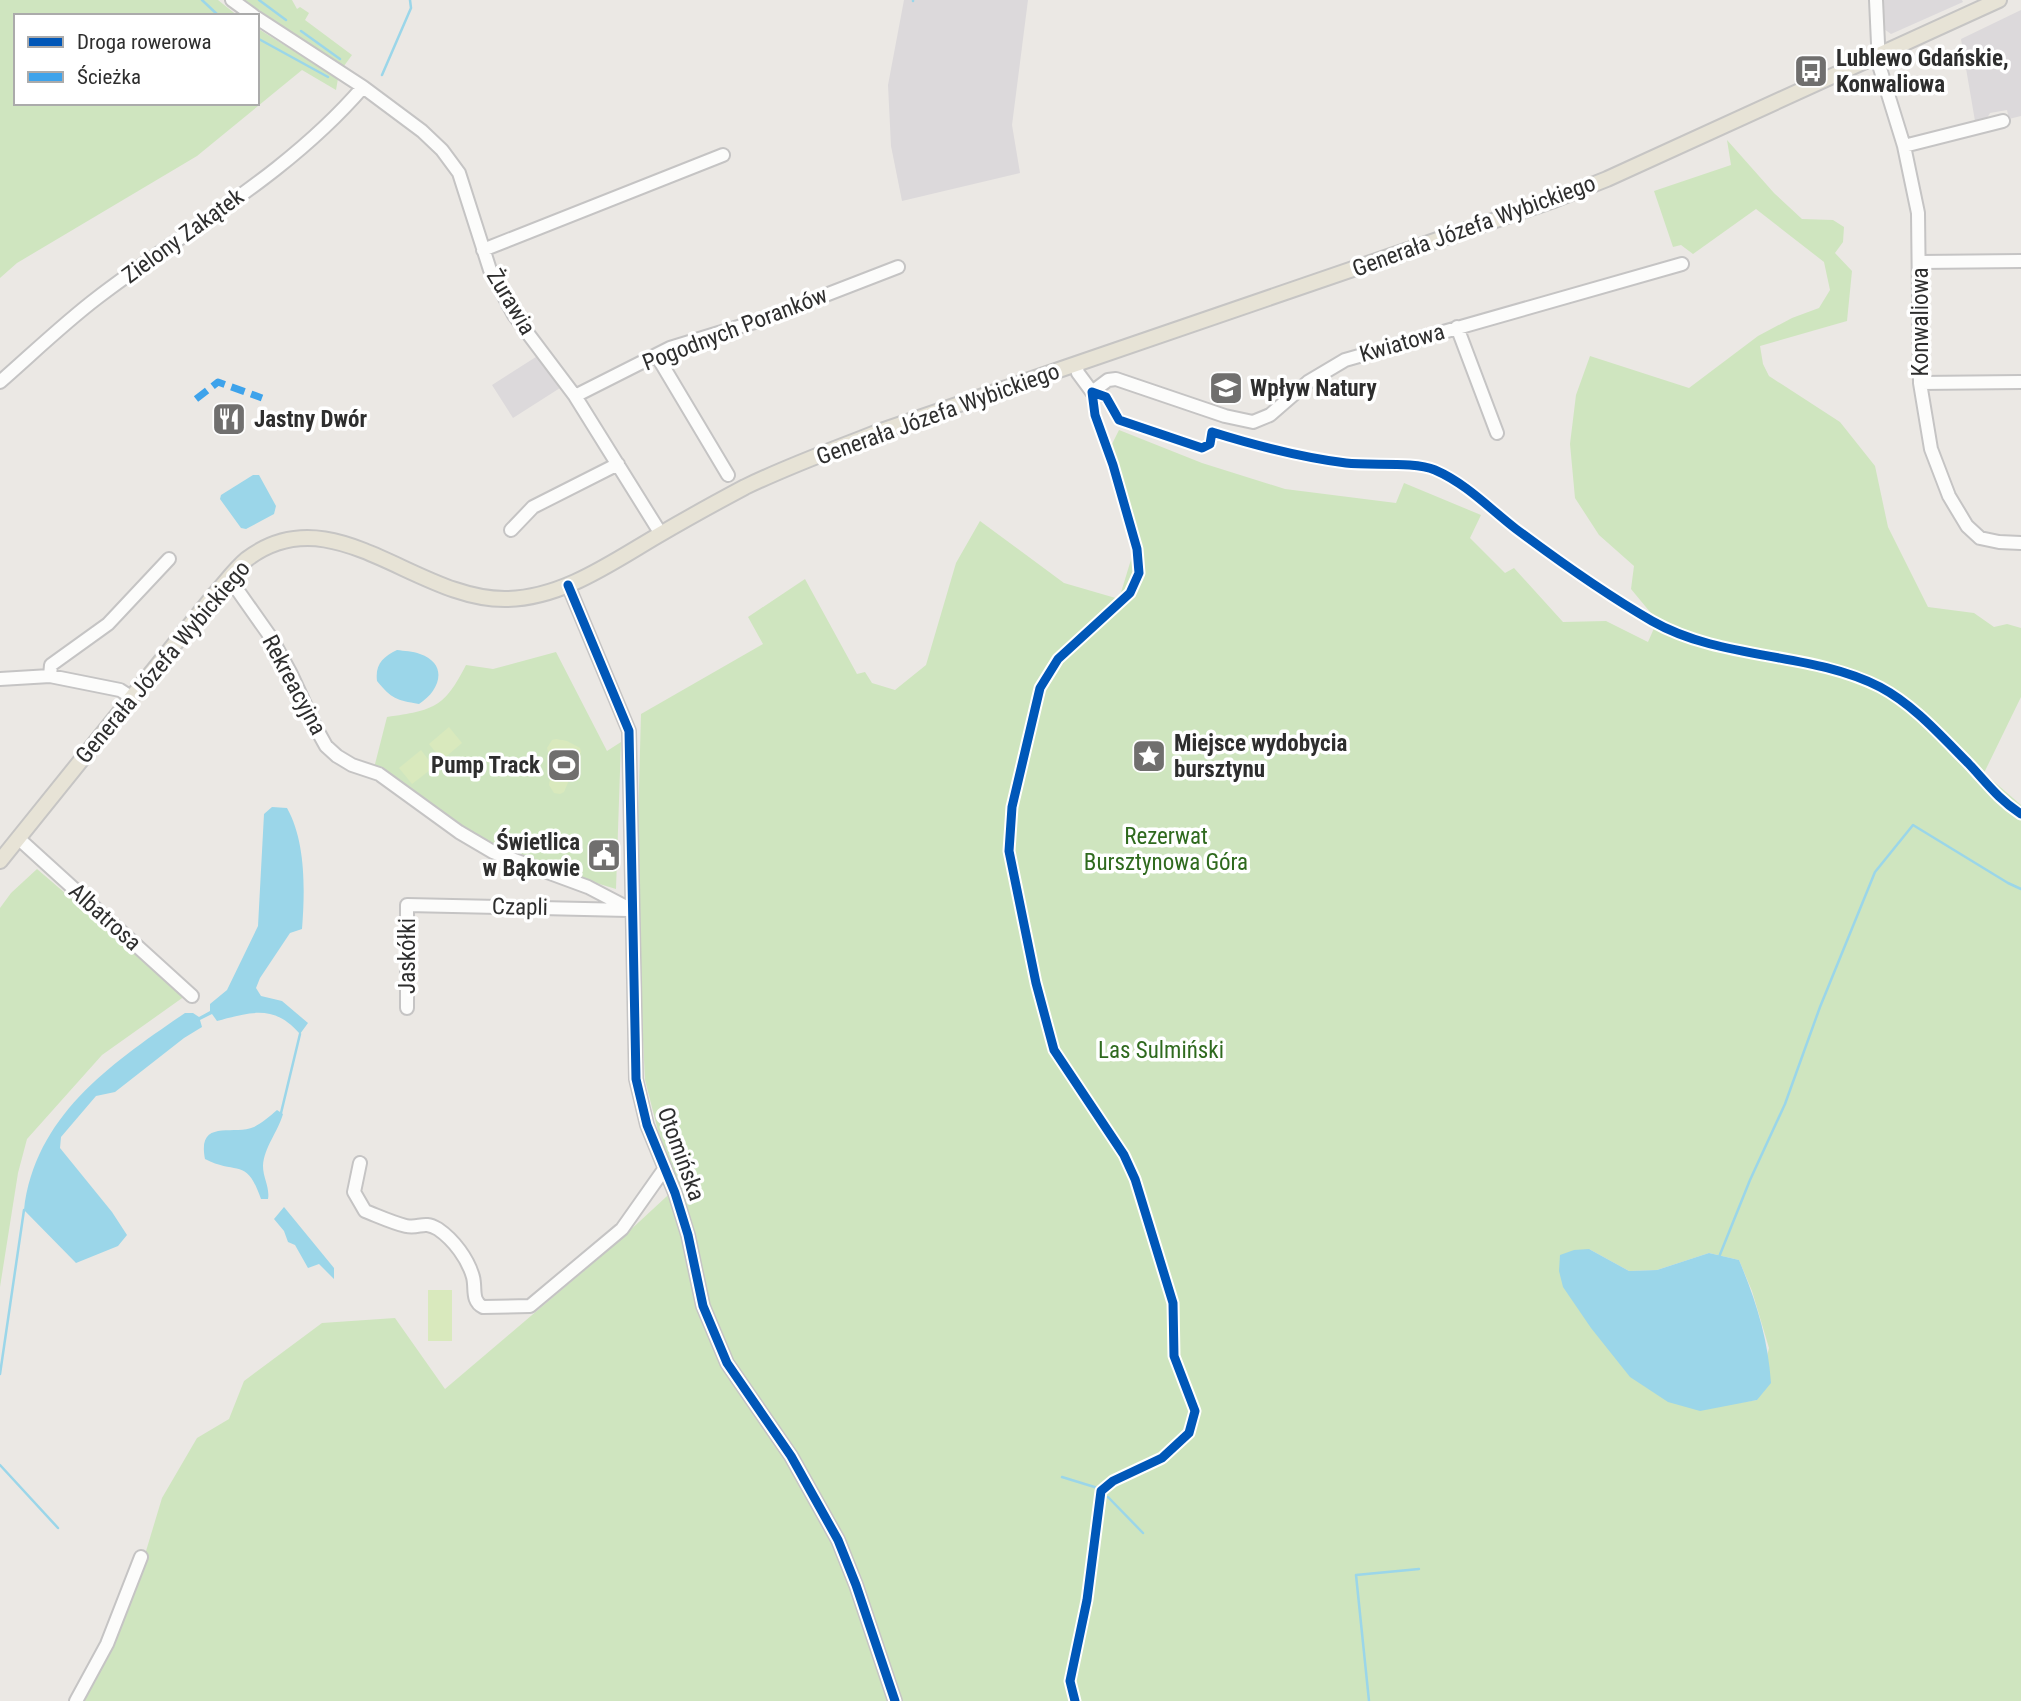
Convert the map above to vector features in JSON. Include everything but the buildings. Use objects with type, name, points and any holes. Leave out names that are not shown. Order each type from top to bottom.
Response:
[{"type":"main road","name":"Generała Józefa Wybickiego","points":[[0,861],[229,578],[249,558],[270,545],[293,537],[315,537],[353,547],[439,585],[481,598],[527,597],[568,585],[602,569],[743,488],[783,470],[878,432],[1554,200],[1999,0]]},
{"type":"street","points":[[232,0],[252,14]]},
{"type":"street","name":"Konwaliowa","points":[[1876,0],[1877,55],[1904,146],[1918,213],[1920,383],[1931,449],[1949,496],[1967,526],[1980,538],[2021,543]]},
{"type":"street","points":[[259,19],[363,87],[422,131],[442,150],[459,173],[483,250]]},
{"type":"street","name":"Zielony Zakątek","points":[[0,382],[96,299],[295,155],[340,114],[363,87]]},
{"type":"street","points":[[1904,146],[2003,121]]},
{"type":"street","name":"Żurawia","points":[[661,534],[575,396],[514,315],[490,270],[483,250],[723,155]]},
{"type":"street","points":[[1920,262],[2021,261]]},
{"type":"street","name":"Kwiatowa","points":[[1076,365],[1092,392],[1108,380],[1116,379],[1225,416],[1253,422],[1270,415],[1308,382],[1345,360],[1682,264]]},
{"type":"street","name":"Pogodnych Poranków","points":[[575,396],[670,348],[761,320],[898,267]]},
{"type":"street","points":[[1457,327],[1497,433]]},
{"type":"street","points":[[657,356],[728,475]]},
{"type":"street","points":[[1920,383],[2021,382]]},
{"type":"street","points":[[511,530],[533,507],[618,464]]},
{"type":"street","points":[[50,676],[51,665],[108,624],[169,559]]},
{"type":"street","name":"Rekreacyjna","points":[[229,578],[272,639],[326,747],[352,765],[379,774],[459,832],[493,852],[588,887],[632,910]]},
{"type":"street","name":"Otomińska","points":[[568,585],[629,731],[636,1079],[647,1125],[688,1235],[703,1307],[727,1363],[791,1456],[838,1540],[895,1701]]},
{"type":"street","points":[[0,679],[50,676],[120,690],[131,696]]},
{"type":"street","name":"Albatrosa","points":[[18,838],[192,996]]},
{"type":"street","name":"Czapli","points":[[407,905],[632,910]]},
{"type":"street","name":"Jaskółki","points":[[407,905],[407,1008]]},
{"type":"street","points":[[359,1163],[354,1192],[365,1211],[407,1226],[424,1223],[437,1228],[454,1243],[466,1262],[473,1277],[478,1305],[510,1308],[530,1306],[622,1229],[665,1168]]},
{"type":"street","points":[[76,1701],[107,1644],[141,1557]]},
{"type":"shaded area","points":[[904,0],[1028,0],[1012,125],[1020,173],[902,201],[891,146],[888,85]]},
{"type":"shaded area","points":[[1884,0],[1963,2],[1891,34],[1884,29]]},
{"type":"shaded area","points":[[2021,10],[2021,116],[2009,119],[2007,110],[1990,113],[1987,118],[1975,121],[1961,39]]},
{"type":"shaded area","points":[[539,355],[560,388],[513,418],[492,385]]},
{"type":"green space","points":[[0,0],[218,0],[236,14],[14,14],[14,105],[259,105],[259,29],[329,73],[339,73],[336,90],[302,70],[197,156],[17,263],[0,278]]},
{"type":"green space","points":[[241,0],[292,0],[297,9],[300,7],[309,13],[305,20],[352,55],[344,66]]},
{"type":"green space","name":"Las Sulmiński","points":[[1727,140],[1774,193],[1802,219],[1833,220],[1844,227],[1843,242],[1835,253],[1852,271],[1847,321],[1760,346],[1763,364],[1769,376],[1840,422],[1875,466],[1888,527],[1928,607],[1974,613],[1994,627],[2007,624],[2021,628],[2021,697],[1984,773],[2021,805],[2021,1701],[79,1701],[143,1561],[162,1498],[197,1438],[229,1419],[244,1381],[322,1323],[395,1318],[445,1389],[613,1246],[679,1185],[658,1131],[645,1080],[636,897],[641,714],[763,644],[748,617],[805,579],[857,674],[865,672],[872,683],[895,690],[926,665],[956,563],[980,521],[1064,583],[1119,599],[1133,553],[1139,547],[1112,454],[1111,446],[1119,430],[1202,463],[1285,489],[1396,503],[1404,483],[1481,515],[1470,538],[1505,573],[1514,568],[1563,622],[1606,621],[1648,642],[1655,626],[1655,618],[1631,589],[1634,566],[1599,535],[1575,498],[1570,444],[1576,395],[1590,356],[1689,388],[1758,336],[1792,318],[1819,308],[1830,290],[1824,262],[1756,209],[1693,254],[1681,245],[1673,247],[1654,191],[1731,165]],"holes":[[[1589,1249],[1629,1271],[1657,1270],[1709,1253],[1739,1260],[1752,1291],[1769,1348],[1757,1400],[1731,1404]]]},
{"type":"green space","points":[[556,652],[607,751],[621,742],[616,889],[526,862],[463,830],[374,768],[387,717],[427,709],[444,699],[466,665],[493,669]]},
{"type":"green space","points":[[449,727],[462,743],[442,760],[429,744]]},
{"type":"green space","name":"Pump Track","points":[[552,740],[567,741],[580,748],[581,752],[564,792],[560,794],[554,793],[549,785],[552,768],[547,748]]},
{"type":"green space","points":[[421,750],[434,767],[412,784],[399,768]]},
{"type":"green space","points":[[37,869],[185,996],[102,1055],[27,1139],[18,1173],[0,1287],[0,908],[11,893]]},
{"type":"green space","points":[[428,1290],[452,1290],[452,1341],[428,1341]]},
{"type":"water","points":[[253,475],[259,475],[276,506],[274,514],[246,529],[241,528],[220,499],[221,495]]},
{"type":"water","points":[[397,650],[414,652],[429,658],[438,671],[432,692],[419,704],[395,698],[377,681],[377,670],[381,662]]},
{"type":"water","points":[[272,807],[287,808],[298,836],[304,883],[302,929],[290,933],[256,988],[261,996],[282,1001],[308,1023],[300,1034],[290,1024],[271,1014],[251,1013],[217,1021],[212,1014],[200,1020],[202,1027],[115,1092],[96,1096],[61,1137],[60,1148],[112,1212],[127,1235],[118,1246],[76,1263],[24,1210],[31,1176],[44,1146],[61,1119],[105,1072],[185,1013],[193,1013],[199,1017],[210,1011],[210,1004],[227,990],[258,926],[264,814]]},
{"type":"water","points":[[277,1110],[283,1114],[266,1152],[263,1166],[268,1199],[261,1199],[251,1177],[240,1169],[205,1159],[204,1146],[211,1133],[254,1127]]},
{"type":"water","points":[[284,1207],[334,1268],[334,1279],[319,1264],[308,1268],[295,1245],[288,1242],[284,1231],[274,1219]]},
{"type":"water","points":[[1589,1249],[1629,1271],[1657,1270],[1709,1253],[1739,1260],[1760,1320],[1771,1383],[1757,1400],[1700,1411],[1668,1402],[1630,1377],[1563,1287],[1559,1271],[1560,1255]]},
{"type":"waterway","points":[[202,0],[217,14]]},
{"type":"waterway","points":[[259,0],[286,20]]},
{"type":"waterway","points":[[382,75],[411,8],[410,0]]},
{"type":"waterway","points":[[301,31],[340,59]]},
{"type":"waterway","points":[[259,39],[328,77]]},
{"type":"waterway","points":[[1719,1257],[1785,1104],[1820,1007],[1875,872],[1913,825],[2021,889]]},
{"type":"waterway","points":[[281,1113],[300,1034]]},
{"type":"waterway","points":[[0,1374],[24,1210]]},
{"type":"waterway","points":[[0,1465],[58,1528]]},
{"type":"waterway","points":[[1062,1477],[1101,1489]]},
{"type":"waterway","points":[[1108,1497],[1143,1533]]},
{"type":"waterway","points":[[1369,1701],[1356,1575],[1419,1569]]},
{"type":"marked path","points":[[196,399],[218,382],[262,398]]},
{"type":"cycle path","points":[[1075,1701],[1070,1681],[1087,1600],[1101,1491],[1113,1481],[1162,1458],[1189,1433],[1195,1411],[1174,1356],[1173,1303],[1135,1179],[1124,1155],[1054,1050],[1036,983],[1009,851],[1012,807],[1040,688],[1058,659],[1130,593],[1139,573],[1137,549],[1113,465],[1095,415],[1092,392],[1106,397],[1119,420],[1202,448],[1210,444],[1212,432],[1329,461],[1416,466],[1435,470],[1468,490],[1566,565],[1652,621],[1707,643],[1853,675],[1892,694],[1927,722],[1999,796],[2021,814]]},
{"type":"cycle path","points":[[568,585],[629,731],[636,1079],[647,1125],[675,1193],[688,1235],[703,1306],[727,1363],[791,1456],[838,1540],[895,1701]]},
{"type":"place","name":"Lublewo Gdańskie, Konwaliowa","points":[[1811,71]]},
{"type":"place","name":"Wpływ Natury","points":[[1226,388]]},
{"type":"place","name":"Jastny Dwór","points":[[229,419]]},
{"type":"place","name":"Miejsce wydobycia bursztynu","points":[[1149,756]]},
{"type":"place","name":"Pump Track","points":[[564,765]]},
{"type":"place","name":"Świetlica w Bąkowie","points":[[604,855]]},
{"type":"park label","name":"Rezerwat Bursztynowa Góra","points":[[1166,849]]}]
